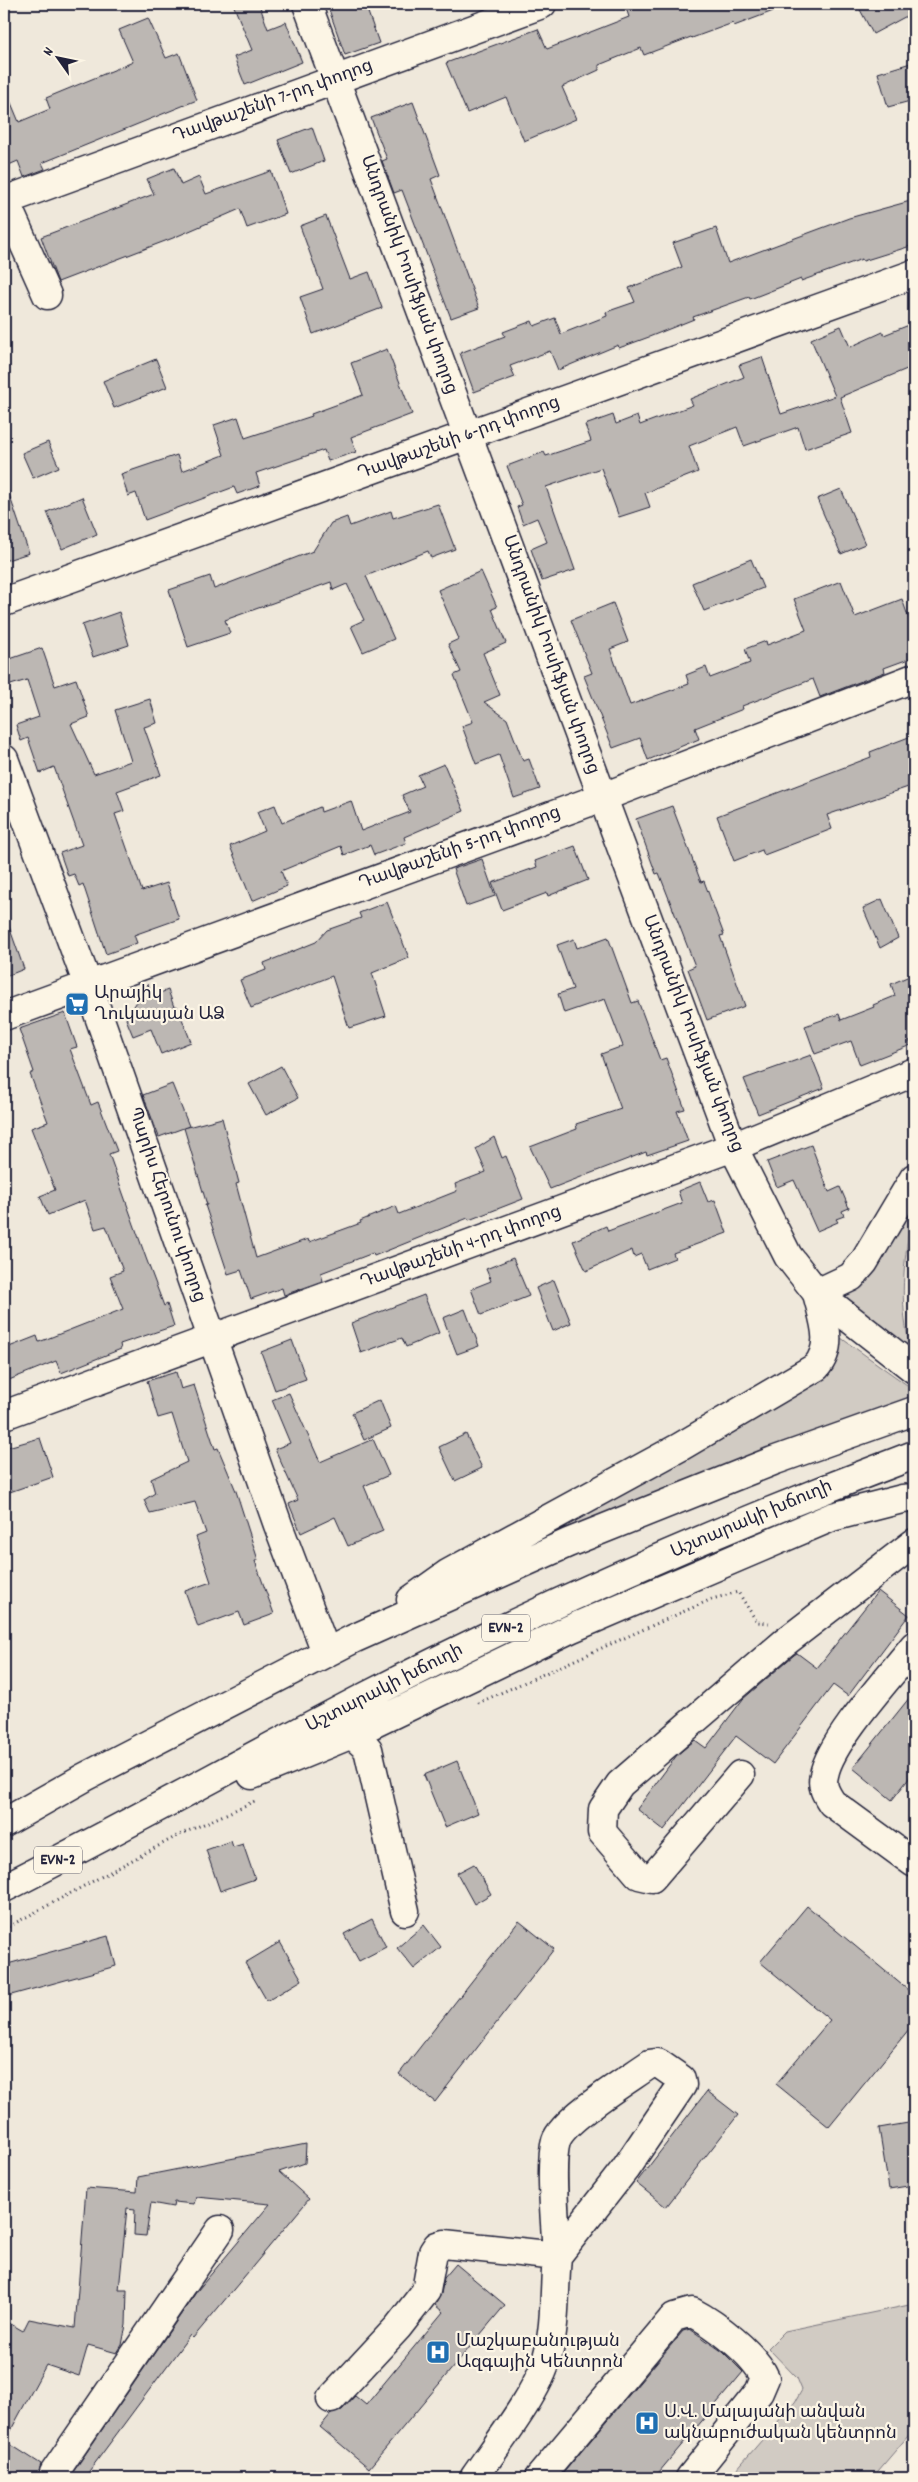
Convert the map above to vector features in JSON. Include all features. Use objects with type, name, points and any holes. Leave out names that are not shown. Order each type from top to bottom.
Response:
[{"type":"street","name":"Անդրանիկ Իոսիֆյան փողոց","points":[[307,4],[733,1147],[788,1256],[817,1293]]},
{"type":"street","name":"Դավթաշենի 7-րդ փողոց","points":[[4,201],[542,4]]},
{"type":"street","points":[[4,201],[47,296]]},
{"type":"street","name":"Դավթաշենի 6-րդ փողոց","points":[[4,602],[914,274]]},
{"type":"street","name":"Դավթաշենի 5-րդ փողոց","points":[[4,1016],[603,797],[914,678]]},
{"type":"street","name":"Պարիս Հերունու փողոց","points":[[4,760],[88,984],[278,1525],[326,1652]]},
{"type":"street","name":"Դավթաշենի 4-րդ փողոց","points":[[4,1415],[733,1147],[914,1072]]},
{"type":"street","points":[[817,1293],[851,1277],[864,1262],[914,1178]]},
{"type":"street","points":[[817,1293],[914,1369]]},
{"type":"street","points":[[353,1639],[449,1574],[680,1447],[816,1367],[825,1357],[828,1344],[817,1293]]},
{"type":"street","points":[[4,1823],[85,1776],[353,1639],[568,1543],[773,1461],[914,1411]]},
{"type":"street","name":"Աշտարակի խճուղի","points":[[4,1888],[112,1833],[368,1696],[538,1613],[783,1504],[914,1455]]},
{"type":"street","points":[[112,1833],[352,1734],[570,1629],[832,1517],[902,1499],[914,1498]]},
{"type":"street","points":[[740,1775],[652,1878],[639,1875],[602,1832],[603,1810],[620,1784],[784,1643],[914,1543]]},
{"type":"street","points":[[914,1646],[836,1745],[824,1775],[824,1790],[832,1803],[914,1863]]},
{"type":"street","points":[[352,1734],[368,1749],[405,1911]]},
{"type":"street","points":[[474,2478],[536,2384],[547,2361],[551,2344],[557,2256],[554,2158],[557,2140],[567,2124],[650,2064],[658,2063],[662,2065],[681,2079],[682,2085],[625,2169],[557,2256]]},
{"type":"street","points":[[54,2473],[220,2230]]},
{"type":"street","points":[[331,2399],[398,2327],[426,2291],[433,2252],[437,2246],[444,2244],[557,2256]]},
{"type":"street","points":[[539,2478],[674,2317],[692,2312],[708,2321],[760,2366],[765,2378],[759,2392],[690,2478]]},
{"type":"shaded area","points":[[914,1208],[906,1253],[903,1297],[906,1326],[913,1356],[832,1297],[872,1272]]},
{"type":"shaded area","points":[[834,1333],[914,1390],[908,1400],[496,1559],[795,1392]]},
{"type":"shaded area","points":[[914,2304],[914,2429],[872,2478],[729,2478],[795,2402],[802,2390],[797,2378],[768,2348],[785,2331]]},
{"type":"building","points":[[233,4],[259,4],[268,29],[286,22],[302,62],[245,85],[234,57],[252,50]]},
{"type":"building","points":[[327,4],[365,4],[379,43],[345,55]]},
{"type":"building","points":[[637,4],[789,5],[734,26],[733,23],[644,55],[641,48],[599,65],[599,70],[562,87],[576,119],[524,141],[506,97],[467,113],[446,63],[538,29],[547,49],[629,17],[626,8]]},
{"type":"building","points":[[857,4],[914,4],[914,12],[873,34]]},
{"type":"building","points":[[148,18],[166,58],[179,53],[197,100],[42,163],[45,169],[24,177],[18,161],[4,167],[4,86],[19,122],[50,109],[46,98],[133,62],[119,30]]},
{"type":"building","points":[[914,62],[914,100],[888,107],[878,73]]},
{"type":"building","points":[[413,102],[440,175],[431,179],[479,308],[451,318],[402,190],[394,193],[382,161],[387,159],[371,118]]},
{"type":"building","points":[[312,127],[324,161],[291,174],[278,140]]},
{"type":"building","points":[[174,168],[181,185],[199,177],[206,194],[271,171],[286,214],[247,228],[240,209],[173,238],[58,282],[41,237],[154,194],[147,179]]},
{"type":"building","points":[[914,200],[914,245],[863,261],[862,259],[801,281],[801,279],[750,299],[749,297],[693,317],[694,319],[619,348],[618,345],[558,370],[550,351],[510,366],[515,377],[474,392],[460,353],[505,336],[503,332],[532,321],[534,326],[555,318],[561,334],[607,316],[606,312],[635,302],[629,288],[682,267],[673,243],[716,228],[728,263],[849,218]]},
{"type":"building","points":[[326,216],[350,279],[369,272],[382,308],[313,334],[300,297],[323,289],[300,226]]},
{"type":"building","points":[[914,323],[914,366],[840,397],[852,433],[805,449],[798,427],[744,446],[737,427],[689,446],[698,472],[645,493],[650,507],[619,517],[601,468],[546,487],[575,570],[542,581],[531,549],[547,542],[537,518],[523,524],[517,507],[522,505],[507,466],[544,452],[546,456],[591,441],[585,425],[613,415],[616,424],[637,416],[640,425],[693,405],[690,399],[744,377],[739,365],[762,357],[781,414],[835,396],[811,339],[841,326],[850,347],[883,332],[884,335]]},
{"type":"building","points":[[387,349],[412,414],[351,437],[356,452],[328,461],[324,450],[256,473],[260,486],[237,494],[234,487],[145,520],[136,493],[128,496],[121,474],[177,455],[182,471],[224,455],[214,425],[238,417],[245,438],[312,416],[311,414],[363,395],[351,363]]},
{"type":"building","points":[[156,359],[167,387],[114,408],[103,381]]},
{"type":"building","points":[[48,442],[59,467],[33,478],[22,453]]},
{"type":"building","points":[[4,488],[7,488],[29,553],[4,561]]},
{"type":"building","points":[[841,489],[865,544],[841,554],[817,499]]},
{"type":"building","points":[[82,497],[97,534],[62,549],[47,512]]},
{"type":"building","points":[[438,504],[455,549],[431,558],[428,551],[366,576],[394,639],[363,652],[351,626],[364,620],[347,584],[333,590],[331,582],[225,620],[230,633],[188,647],[169,590],[210,576],[214,589],[313,551],[331,523],[347,517],[350,526],[391,511],[393,518]]},
{"type":"building","points":[[751,559],[763,588],[704,611],[692,583]]},
{"type":"building","points":[[481,571],[497,607],[492,609],[506,643],[483,653],[500,695],[484,702],[507,719],[523,761],[529,759],[540,789],[514,798],[499,755],[476,764],[462,726],[473,722],[454,675],[461,672],[448,644],[459,639],[438,590]]},
{"type":"building","points":[[841,581],[855,617],[902,599],[914,633],[914,657],[884,668],[885,672],[820,697],[813,679],[742,706],[743,709],[695,728],[699,739],[648,760],[640,738],[613,748],[584,676],[592,673],[571,620],[613,603],[628,642],[610,649],[630,705],[689,684],[686,675],[706,667],[710,678],[750,663],[745,649],[766,641],[767,645],[806,630],[794,599]]},
{"type":"building","points":[[119,612],[129,645],[93,657],[82,625]]},
{"type":"building","points":[[42,648],[55,686],[76,679],[89,717],[71,724],[94,774],[131,761],[115,710],[150,699],[157,723],[144,727],[161,775],[117,791],[124,811],[115,814],[142,891],[167,883],[179,919],[134,935],[137,943],[106,954],[83,884],[79,886],[74,874],[68,876],[60,853],[82,845],[54,767],[40,773],[28,738],[21,741],[16,725],[39,717],[27,680],[4,687],[4,661]]},
{"type":"building","points":[[914,735],[914,785],[827,815],[832,829],[764,855],[762,850],[734,861],[717,816],[871,757],[870,752]]},
{"type":"building","points":[[444,764],[464,811],[404,837],[406,843],[374,855],[370,845],[344,855],[341,846],[281,871],[287,886],[252,901],[230,846],[265,831],[257,812],[275,805],[282,823],[320,807],[321,812],[351,801],[361,831],[410,812],[402,795],[423,786],[418,775]]},
{"type":"building","points":[[672,806],[701,882],[704,881],[724,935],[720,936],[745,1006],[707,1020],[688,969],[695,966],[659,873],[656,874],[636,819]]},
{"type":"building","points":[[575,846],[588,880],[548,896],[547,893],[502,910],[492,883],[537,867],[535,861]]},
{"type":"building","points":[[482,859],[495,896],[466,906],[453,869]]},
{"type":"building","points":[[882,899],[898,938],[880,948],[863,908]]},
{"type":"building","points":[[387,902],[409,958],[372,973],[386,1016],[349,1028],[332,976],[251,1008],[240,980],[266,970],[264,963],[316,942],[327,930],[361,918],[359,913]]},
{"type":"building","points":[[6,918],[24,969],[4,977],[4,919]]},
{"type":"building","points":[[608,937],[632,1003],[638,1001],[660,1060],[666,1058],[685,1109],[677,1111],[688,1141],[647,1155],[646,1152],[550,1189],[530,1147],[577,1129],[576,1124],[621,1109],[601,1054],[623,1046],[605,999],[564,1013],[558,994],[573,989],[557,945],[574,939],[577,948]]},
{"type":"building","points":[[914,974],[914,1039],[909,1041],[911,1045],[860,1065],[851,1041],[815,1054],[805,1026],[839,1014],[841,1020],[874,1007],[873,1005],[895,996],[891,984]]},
{"type":"building","points":[[148,984],[152,996],[168,990],[174,1007],[177,1006],[191,1042],[161,1054],[151,1029],[133,1036],[126,1019]]},
{"type":"building","points":[[65,1013],[77,1047],[70,1049],[91,1105],[98,1102],[117,1151],[109,1154],[164,1306],[167,1304],[174,1326],[120,1344],[121,1349],[61,1373],[56,1361],[4,1382],[4,1349],[37,1336],[39,1342],[123,1309],[110,1276],[123,1271],[106,1226],[95,1229],[85,1200],[48,1215],[40,1196],[55,1190],[31,1128],[48,1122],[30,1074],[34,1072],[19,1029]]},
{"type":"building","points":[[811,1055],[824,1088],[758,1114],[744,1079]]},
{"type":"building","points":[[281,1066],[298,1098],[266,1115],[249,1084]]},
{"type":"building","points":[[172,1084],[189,1126],[159,1137],[143,1095]]},
{"type":"building","points":[[222,1118],[239,1183],[236,1184],[256,1258],[308,1239],[309,1242],[361,1223],[360,1221],[396,1206],[399,1214],[457,1191],[455,1184],[486,1172],[476,1149],[494,1137],[502,1158],[506,1156],[523,1199],[469,1220],[468,1218],[374,1256],[373,1253],[321,1273],[323,1281],[284,1295],[282,1288],[251,1299],[241,1270],[228,1274],[205,1205],[207,1205],[184,1128]]},
{"type":"building","points":[[811,1145],[829,1192],[840,1187],[849,1208],[842,1211],[844,1216],[836,1219],[838,1222],[817,1231],[794,1180],[777,1187],[767,1162]]},
{"type":"building","points":[[700,1182],[708,1202],[715,1200],[727,1233],[673,1253],[675,1258],[647,1269],[641,1254],[634,1257],[632,1250],[586,1271],[573,1241],[606,1226],[608,1231],[682,1203],[678,1191]]},
{"type":"building","points":[[513,1258],[529,1296],[481,1315],[471,1289],[491,1281],[486,1269]]},
{"type":"building","points":[[554,1280],[571,1323],[553,1331],[536,1288]]},
{"type":"building","points":[[424,1295],[439,1333],[406,1347],[402,1338],[361,1353],[351,1323]]},
{"type":"building","points":[[465,1309],[479,1346],[457,1354],[443,1318]]},
{"type":"building","points":[[292,1340],[306,1379],[275,1390],[261,1352]]},
{"type":"building","points":[[176,1372],[181,1389],[194,1385],[215,1449],[218,1448],[236,1491],[258,1560],[255,1561],[274,1614],[244,1625],[239,1612],[198,1627],[185,1591],[211,1582],[196,1537],[206,1533],[195,1502],[150,1513],[144,1500],[155,1493],[151,1479],[187,1462],[172,1414],[158,1418],[147,1381]]},
{"type":"building","points":[[289,1393],[320,1462],[373,1439],[389,1475],[364,1486],[383,1531],[348,1546],[335,1517],[301,1533],[289,1504],[298,1500],[275,1449],[290,1443],[272,1400]]},
{"type":"building","points":[[380,1400],[391,1428],[364,1440],[352,1413]]},
{"type":"building","points":[[466,1434],[482,1468],[455,1481],[439,1447]]},
{"type":"building","points":[[40,1438],[53,1477],[4,1494],[4,1448]]},
{"type":"building","points":[[878,1591],[909,1615],[848,1696],[833,1685],[773,1764],[736,1736],[664,1830],[637,1809],[677,1755],[695,1740],[706,1748],[743,1699],[794,1655],[797,1653],[817,1668]]},
{"type":"building","points":[[914,1692],[914,1772],[892,1800],[853,1768]]},
{"type":"building","points":[[457,1761],[478,1813],[445,1827],[424,1775]]},
{"type":"building","points":[[231,1841],[233,1847],[243,1844],[255,1879],[220,1891],[206,1850]]},
{"type":"building","points":[[474,1864],[491,1894],[474,1904],[457,1873]]},
{"type":"building","points":[[807,1906],[914,1995],[914,2023],[829,2127],[776,2084],[830,2020],[760,1962]]},
{"type":"building","points":[[372,1919],[386,1947],[359,1961],[344,1934]]},
{"type":"building","points":[[519,1921],[554,1949],[435,2102],[399,2074]]},
{"type":"building","points":[[424,1925],[441,1947],[414,1969],[397,1948]]},
{"type":"building","points":[[108,1936],[116,1966],[4,1997],[4,1965]]},
{"type":"building","points":[[280,1942],[302,1980],[267,2001],[245,1963]]},
{"type":"building","points":[[707,2091],[738,2115],[666,2207],[636,2183]]},
{"type":"building","points":[[914,2122],[914,2185],[889,2189],[879,2128]]},
{"type":"building","points":[[306,2144],[305,2163],[279,2172],[309,2199],[193,2338],[190,2335],[84,2478],[69,2478],[197,2291],[270,2204],[196,2197],[194,2204],[174,2202],[173,2207],[151,2203],[146,2236],[134,2235],[135,2209],[127,2208],[119,2290],[127,2290],[126,2325],[122,2345],[117,2353],[88,2345],[79,2376],[46,2365],[5,2441],[41,2464],[40,2478],[4,2478],[4,2320],[23,2331],[29,2319],[75,2328],[86,2188],[137,2192],[138,2177]]},
{"type":"building","name":"Մաշկաբանության Ազգային Կենտրոն","points":[[456,2264],[505,2305],[369,2468],[320,2427],[331,2414],[342,2410],[355,2396],[366,2405],[443,2312],[435,2305],[441,2294],[444,2278]]},
{"type":"building","name":"Ս.Վ. Մալայանի անվան ակնաբուժական կենտրոն","points":[[690,2329],[723,2352],[743,2372],[654,2478],[559,2478],[683,2331]]},
{"type":"place","name":"Արայիկ Ղուկասյան ԱՁ","points":[[77,1004]]},
{"type":"place","name":"Մաշկաբանության Ազգային Կենտրոն","points":[[438,2352]]},
{"type":"place","name":"Ս.Վ. Մալայանի անվան ակնաբուժական կենտրոն","points":[[647,2423]]}]
